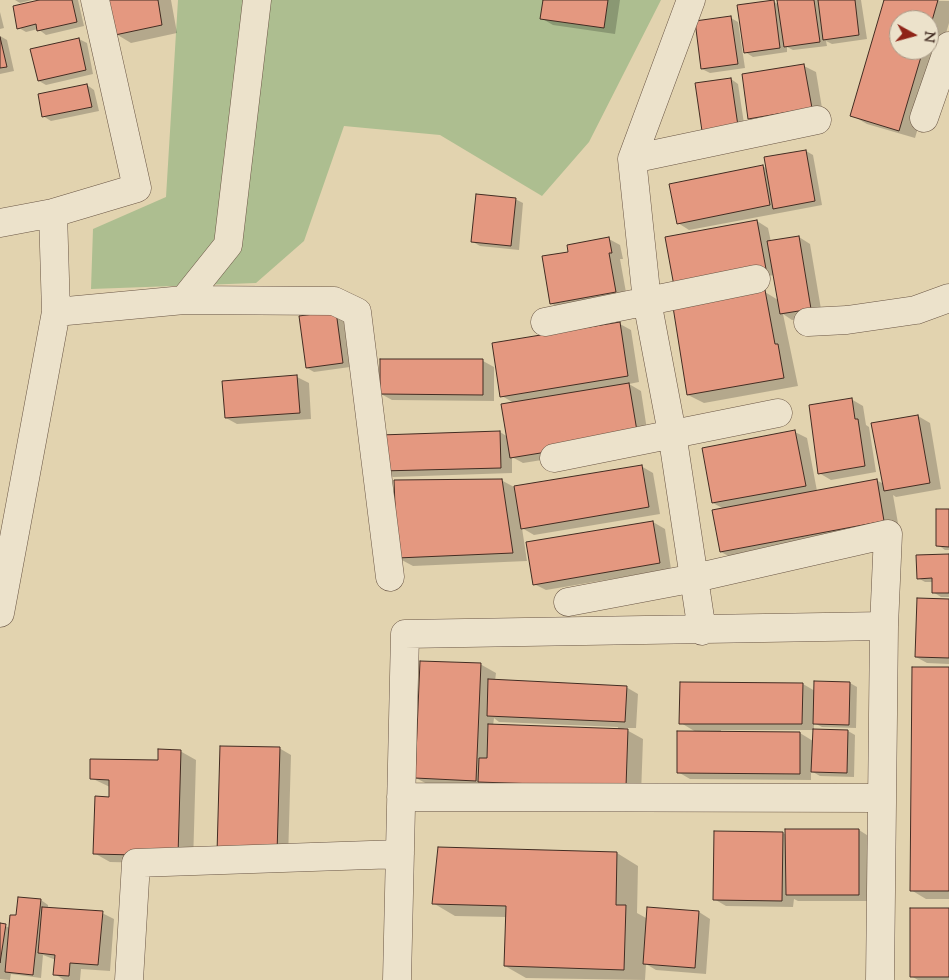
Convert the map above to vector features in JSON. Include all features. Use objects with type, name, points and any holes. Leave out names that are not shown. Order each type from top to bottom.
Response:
[{"type":"street","points":[[0,224],[53,213],[137,188],[95,0]]},
{"type":"street","points":[[184,300],[228,245],[257,0]]},
{"type":"street","points":[[690,0],[632,159],[647,301],[672,433],[702,630]]},
{"type":"street","points":[[924,118],[949,46]]},
{"type":"street","points":[[632,159],[817,120]]},
{"type":"street","points":[[0,613],[56,312],[53,213]]},
{"type":"street","points":[[545,322],[756,279]]},
{"type":"street","points":[[808,322],[847,320],[916,310],[949,298]]},
{"type":"street","points":[[56,312],[184,300],[334,301],[357,312],[390,577]]},
{"type":"street","points":[[554,458],[778,413]]},
{"type":"street","points":[[568,602],[695,578],[888,534],[884,626],[880,980]]},
{"type":"street","points":[[397,980],[405,634],[884,626]]},
{"type":"street","points":[[401,797],[882,798]]},
{"type":"street","points":[[129,980],[136,863],[400,854]]},
{"type":"green space","points":[[178,0],[661,0],[589,142],[542,196],[440,135],[344,126],[304,241],[256,283],[91,289],[93,229],[166,197]]},
{"type":"building","points":[[39,0],[72,0],[77,22],[37,31],[36,24],[17,29],[13,6]]},
{"type":"building","points":[[107,0],[158,0],[162,25],[115,35]]},
{"type":"building","points":[[543,0],[608,0],[604,28],[540,19]]},
{"type":"building","points":[[774,0],[780,48],[744,53],[737,5]]},
{"type":"building","points":[[777,0],[814,0],[820,42],[784,47]]},
{"type":"building","points":[[818,0],[855,0],[859,35],[823,40]]},
{"type":"building","points":[[884,0],[938,0],[935,10],[889,10],[889,60],[920,60],[899,131],[850,116]]},
{"type":"building","points":[[731,16],[738,64],[701,69],[695,21]]},
{"type":"building","points":[[0,37],[7,67],[0,68]]},
{"type":"building","points":[[79,38],[86,70],[38,81],[30,49]]},
{"type":"building","points":[[804,64],[812,108],[748,119],[742,74]]},
{"type":"building","points":[[731,78],[738,126],[702,131],[695,83]]},
{"type":"building","points":[[87,84],[92,107],[42,117],[38,94]]},
{"type":"building","points":[[806,150],[815,201],[773,209],[764,157]]},
{"type":"building","points":[[763,165],[770,205],[677,224],[669,184]]},
{"type":"building","points":[[476,194],[516,198],[511,246],[471,242]]},
{"type":"building","points":[[757,220],[766,269],[674,286],[665,237]]},
{"type":"building","points":[[799,236],[811,309],[780,314],[767,241]]},
{"type":"building","points":[[609,237],[612,253],[609,253],[616,292],[550,304],[542,256],[568,252],[567,245]]},
{"type":"building","points":[[765,290],[775,344],[778,344],[784,378],[687,395],[673,307]]},
{"type":"building","points":[[336,311],[343,363],[306,368],[299,316]]},
{"type":"building","points":[[620,322],[628,376],[500,397],[492,343]]},
{"type":"building","points":[[380,359],[483,359],[483,395],[380,394]]},
{"type":"building","points":[[297,375],[300,413],[225,418],[222,381]]},
{"type":"building","points":[[629,383],[638,437],[510,458],[501,404]]},
{"type":"building","points":[[852,398],[855,419],[858,419],[865,466],[818,474],[809,405]]},
{"type":"building","points":[[918,415],[930,483],[884,491],[871,423]]},
{"type":"building","points":[[795,430],[806,486],[712,503],[702,448]]},
{"type":"building","points":[[500,431],[501,468],[381,471],[380,435]]},
{"type":"building","points":[[642,465],[649,507],[521,529],[514,486]]},
{"type":"building","points":[[502,479],[513,553],[397,558],[394,480]]},
{"type":"building","points":[[877,479],[884,521],[720,552],[712,510]]},
{"type":"building","points":[[936,509],[949,509],[949,547],[936,546]]},
{"type":"building","points":[[653,521],[660,563],[533,585],[526,542]]},
{"type":"building","points":[[949,554],[949,593],[932,593],[932,578],[917,579],[916,555]]},
{"type":"building","points":[[917,598],[949,599],[949,658],[915,657]]},
{"type":"building","points":[[420,661],[481,663],[476,781],[415,778]]},
{"type":"building","points":[[912,667],[949,667],[949,891],[910,891]]},
{"type":"building","points":[[488,679],[627,686],[625,722],[487,716]]},
{"type":"building","points":[[814,681],[850,682],[849,725],[813,724]]},
{"type":"building","points":[[680,682],[803,683],[802,724],[679,724]]},
{"type":"building","points":[[488,724],[628,729],[626,787],[478,782],[479,758],[487,758]]},
{"type":"building","points":[[813,729],[848,730],[847,773],[811,772]]},
{"type":"building","points":[[677,731],[800,732],[800,774],[677,773]]},
{"type":"building","points":[[220,746],[280,747],[277,854],[217,853]]},
{"type":"building","points":[[158,749],[181,750],[178,856],[93,854],[95,796],[109,797],[109,780],[90,779],[90,759],[158,760]]},
{"type":"building","points":[[785,829],[859,829],[859,895],[786,895]]},
{"type":"building","points":[[714,831],[783,832],[782,901],[713,900]]},
{"type":"building","points":[[438,847],[617,852],[616,905],[626,905],[624,970],[504,966],[506,906],[432,904]]},
{"type":"building","points":[[18,897],[41,899],[33,975],[5,972],[10,915],[16,915]]},
{"type":"building","points":[[42,907],[103,911],[98,965],[70,963],[69,976],[53,975],[55,955],[38,953]]},
{"type":"building","points":[[647,907],[699,911],[695,968],[643,964]]},
{"type":"building","points":[[910,908],[949,908],[949,977],[910,977]]},
{"type":"building","points":[[0,923],[6,924],[0,963]]}]
